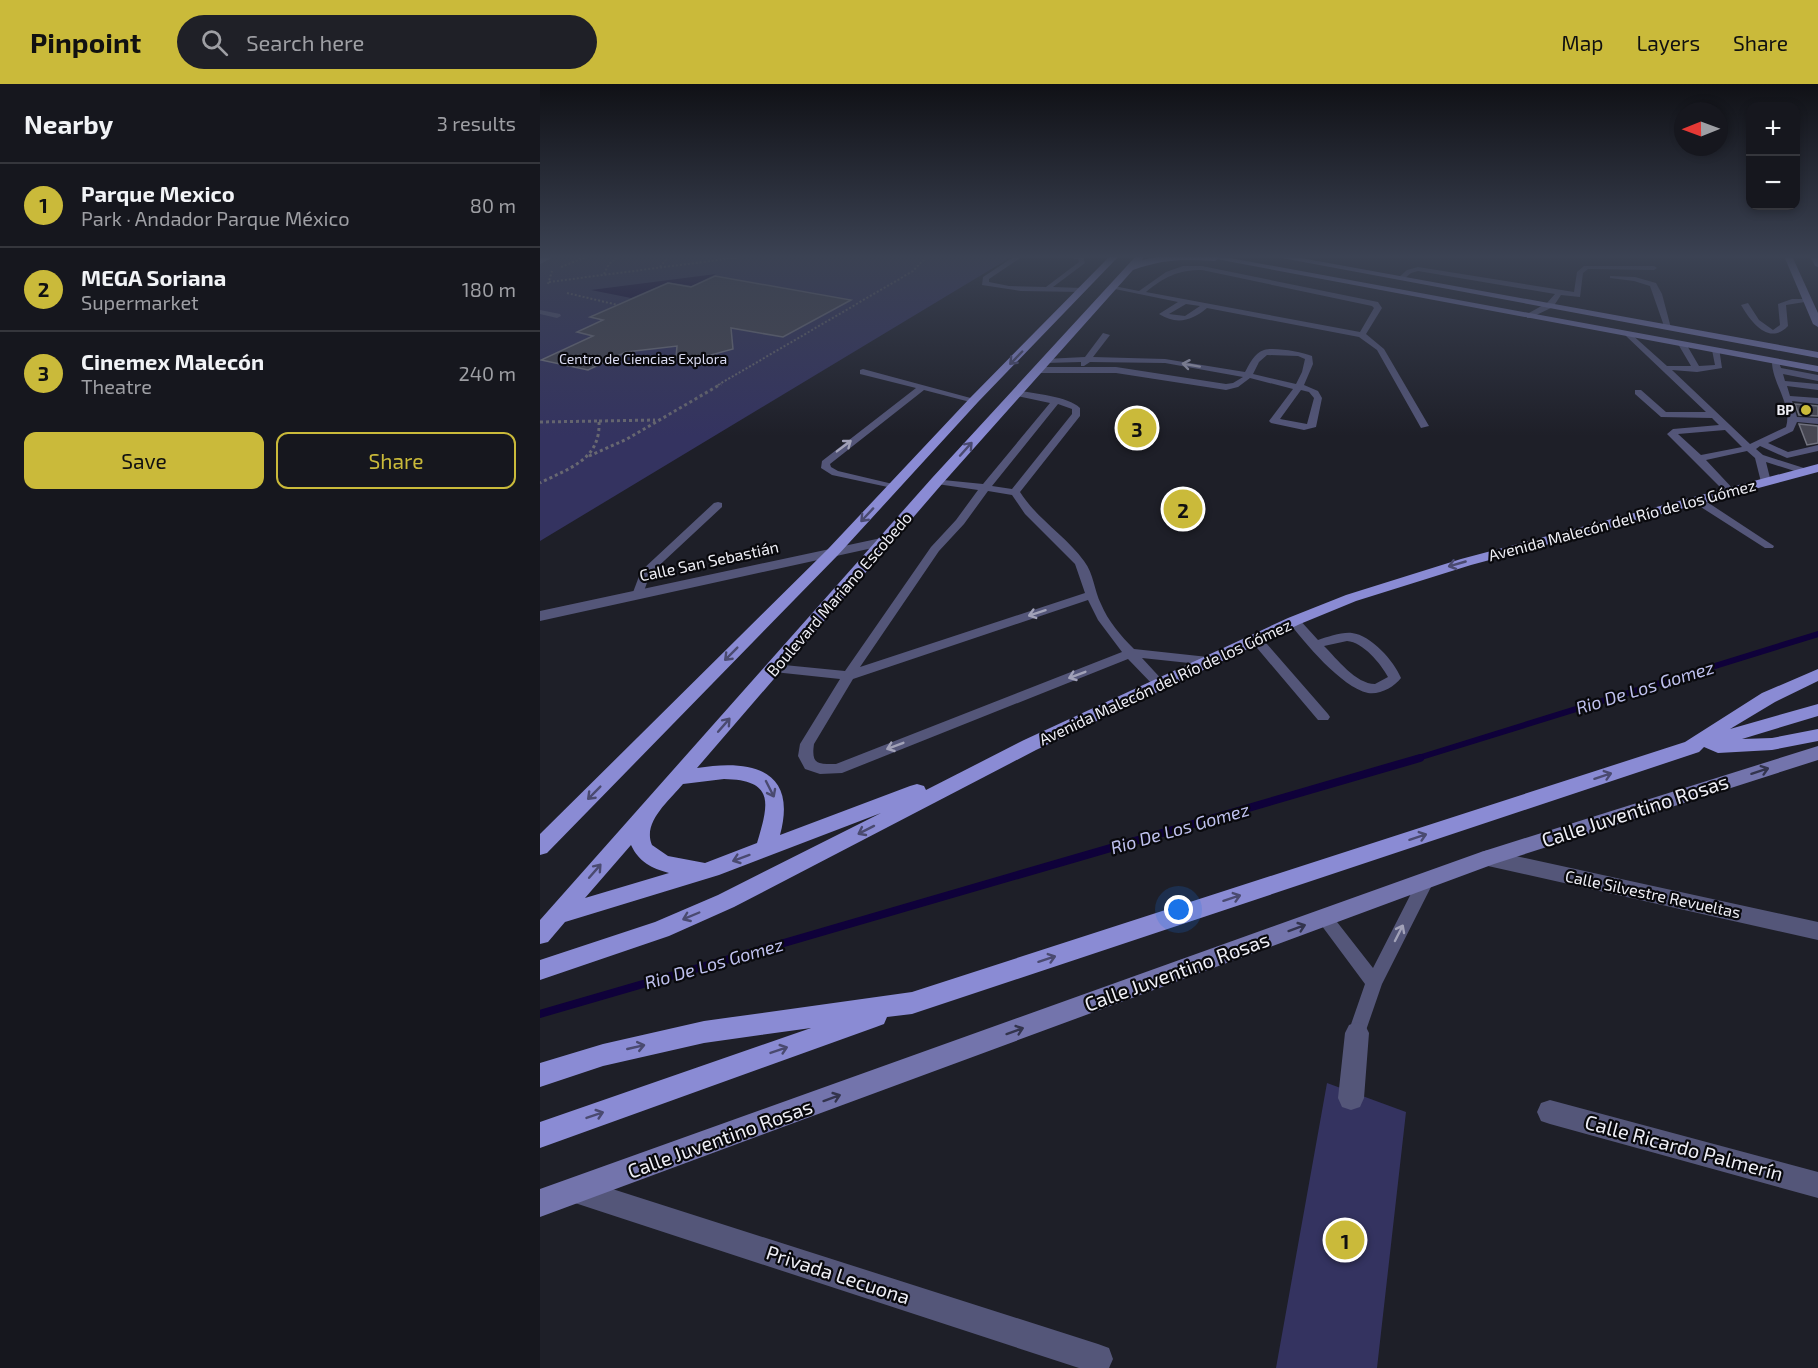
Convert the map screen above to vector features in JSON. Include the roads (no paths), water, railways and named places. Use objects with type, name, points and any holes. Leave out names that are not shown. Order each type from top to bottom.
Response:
[{"type":"main road","name":"Boulevard Mariano Escobedo","points":[[540,847],[833,552],[974,400],[1057,316]]},
{"type":"main road","name":"Boulevard Mariano Escobedo","points":[[540,935],[548,918],[678,778],[937,481],[1088,316]]},
{"type":"main road","points":[[1530,316],[1716,350],[1776,366],[1818,369]]},
{"type":"main road","points":[[1611,316],[1818,355]]},
{"type":"main road","points":[[1794,351],[1818,347]]},
{"type":"main road","points":[[914,464],[918,473],[937,481]]},
{"type":"main road","name":"Avenida Malecón del Río de los Gómez","points":[[540,970],[661,929],[726,901],[1030,745],[1294,621],[1351,598],[1406,579],[1811,470]]},
{"type":"main road","points":[[1692,747],[1782,690],[1818,675]]},
{"type":"main road","points":[[540,1135],[912,1003],[1692,747],[1818,710]]},
{"type":"main road","points":[[1692,747],[1772,744],[1818,735]]},
{"type":"main road","points":[[548,918],[712,868],[765,849],[861,814],[1030,745]]},
{"type":"main road","name":"Calle Juventino Rosas","points":[[540,1203],[1425,883],[1488,858],[1818,753]]},
{"type":"main road","points":[[678,778],[732,771],[754,773],[762,777],[774,794],[776,807],[765,849]]},
{"type":"main road","points":[[650,808],[640,831],[643,848],[649,856],[669,866],[712,868]]},
{"type":"main road","points":[[540,1075],[603,1055],[704,1032],[912,1003]]},
{"type":"street","name":"Calle San Sebastián","points":[[540,616],[886,540]]},
{"type":"street","name":"Calle Silvestre Revueltas","points":[[1488,858],[1818,931]]},
{"type":"street","points":[[1351,1098],[1357,1033]]},
{"type":"street","name":"Calle Ricardo Palmerín","points":[[1550,1112],[1818,1185]]},
{"type":"street","name":"Privada Lecuona","points":[[578,1191],[1098,1359]]},
{"type":"lane","points":[[1170,316],[1184,320],[1194,316]]},
{"type":"lane","points":[[1263,316],[1362,335],[1380,349],[1424,426]]},
{"type":"lane","points":[[1362,335],[1373,316]]},
{"type":"lane","points":[[1665,316],[1668,326]]},
{"type":"lane","points":[[1753,316],[1759,325],[1770,331],[1778,331],[1784,326],[1783,316]]},
{"type":"lane","points":[[1629,334],[1667,368],[1712,415],[1760,457],[1811,470]]},
{"type":"lane","points":[[1081,369],[1106,335]]},
{"type":"lane","points":[[1645,337],[1667,368]]},
{"type":"lane","points":[[1682,344],[1697,369]]},
{"type":"lane","points":[[1667,368],[1697,369],[1719,366],[1716,350]]},
{"type":"lane","points":[[1041,366],[1088,360],[1167,362],[1249,376],[1297,388],[1311,390],[1318,399],[1311,427],[1274,421],[1297,388],[1311,364],[1310,358],[1299,354],[1265,352],[1260,355],[1249,376],[1239,385],[1226,387],[1116,370],[1041,366]]},
{"type":"lane","points":[[1116,370],[1127,360]]},
{"type":"lane","points":[[1776,366],[1818,378]]},
{"type":"lane","points":[[1776,366],[1794,427]]},
{"type":"lane","points":[[863,372],[974,400]]},
{"type":"lane","points":[[1782,383],[1818,387]]},
{"type":"lane","points":[[893,487],[835,472],[826,468],[825,463],[922,387]]},
{"type":"lane","points":[[1638,392],[1665,415],[1712,415]]},
{"type":"lane","points":[[1015,492],[1077,414],[1076,408],[1057,400],[1016,393]]},
{"type":"lane","points":[[1786,398],[1818,401]]},
{"type":"lane","points":[[1057,400],[960,522],[935,549],[848,676],[807,744],[805,756],[810,765],[820,770],[837,769],[1131,653],[1208,661]]},
{"type":"lane","points":[[1699,458],[1749,448],[1794,427],[1818,422]]},
{"type":"lane","points":[[1725,427],[1673,432],[1672,434],[1699,458],[1730,491]]},
{"type":"lane","points":[[1760,443],[1787,455],[1818,448]]},
{"type":"lane","points":[[1760,457],[1766,482]]},
{"type":"lane","points":[[937,481],[1015,492]]},
{"type":"lane","points":[[1015,492],[1022,506],[1078,562],[1086,573],[1102,618],[1160,684]]},
{"type":"lane","points":[[1697,500],[1769,546]]},
{"type":"lane","points":[[638,594],[645,573],[718,505]]},
{"type":"lane","points":[[774,668],[848,676],[1092,595]]},
{"type":"lane","points":[[1294,621],[1314,645],[1354,681],[1364,687],[1380,688],[1395,678],[1392,669],[1357,639],[1350,637],[1314,645]]},
{"type":"lane","points":[[1256,639],[1323,717]]},
{"type":"lane","points":[[1357,1033],[1374,983],[1425,883]]},
{"type":"lane","points":[[1324,918],[1374,983]]},
{"type":"waterway","name":"Rio De Los Gomez","points":[[1415,759],[1818,634]]},
{"type":"waterway","name":"Rio De Los Gomez","points":[[540,1014],[1420,758]]},
{"type":"place","name":"BP","points":[[1806,410]]},
{"type":"place","name":"Cinemex Malecón","points":[[1137,428]]},
{"type":"place","name":"MEGA Soriana","points":[[1183,509]]},
{"type":"place","name":"Parque Mexico","points":[[1345,1240]]},
{"type":"park label","name":"Centro de Ciencias Explora","points":[[643,359]]}]
